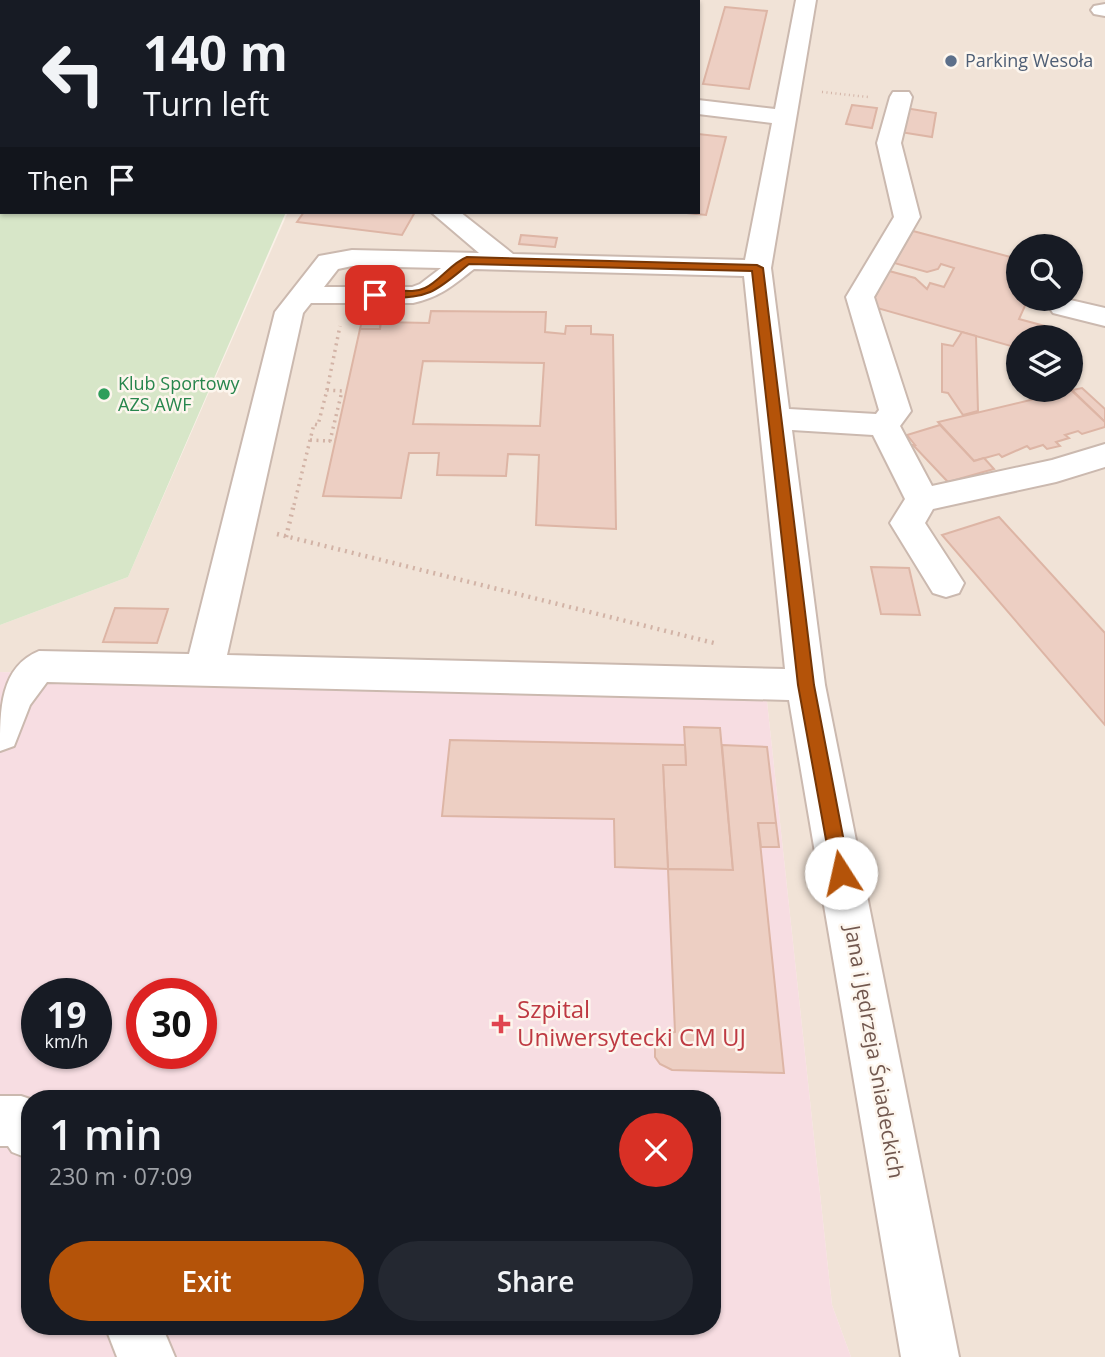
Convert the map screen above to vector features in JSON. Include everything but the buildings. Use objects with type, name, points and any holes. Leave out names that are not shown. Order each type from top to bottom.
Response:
[{"type":"street","name":"Jana i Jędrzeja Śniadeckich","points":[[806,0],[757,268],[806,685],[930,1357]]},
{"type":"street","points":[[884,425],[895,411],[860,297],[907,217],[889,143],[889,97]]},
{"type":"street","points":[[700,107],[783,117]]},
{"type":"street","points":[[446,214],[505,261]]},
{"type":"street","points":[[205,668],[289,312],[329,262],[352,258],[757,268]]},
{"type":"street","points":[[303,295],[413,295],[430,290],[467,261]]},
{"type":"street","points":[[1080,311],[1105,317]]},
{"type":"street","points":[[774,419],[884,425]]},
{"type":"street","points":[[884,425],[922,500]]},
{"type":"street","points":[[946,583],[907,523],[922,500],[1056,471],[1105,455]]},
{"type":"street","points":[[0,734],[4,719],[27,675],[39,666],[205,668],[806,685]]},
{"type":"street","points":[[0,1121],[21,1121]]},
{"type":"street","points":[[137,1335],[146,1357]]},
{"type":"path","points":[[811,91],[889,97]]},
{"type":"path","points":[[286,537],[314,424],[318,425],[327,390],[341,320],[350,317],[356,295]]},
{"type":"path","points":[[310,440],[333,440],[342,391],[327,390]]},
{"type":"path","points":[[239,525],[718,643]]},
{"type":"shaded area","points":[[700,0],[1105,0],[1105,1357],[851,1357],[832,1305],[766,692],[0,672],[0,625],[128,577],[287,214],[700,214]]},
{"type":"shaded area","name":"Szpital Uniwersytecki CM UJ","points":[[0,672],[766,692],[832,1305],[851,1357],[0,1357]]},
{"type":"green space","name":"Klub Sportowy AZS AWF","points":[[0,214],[285,214],[128,577],[0,625]]},
{"type":"place","name":"Parking Wesoła","points":[[951,61]]},
{"type":"place","name":"Klub Sportowy AZS AWF","points":[[104,394]]},
{"type":"place","name":"Szpital Uniwersytecki CM UJ","points":[[501,1024]]},
{"type":"route","points":[[375,295],[413,295],[430,290],[467,261],[757,268],[806,685],[841,873]]}]
